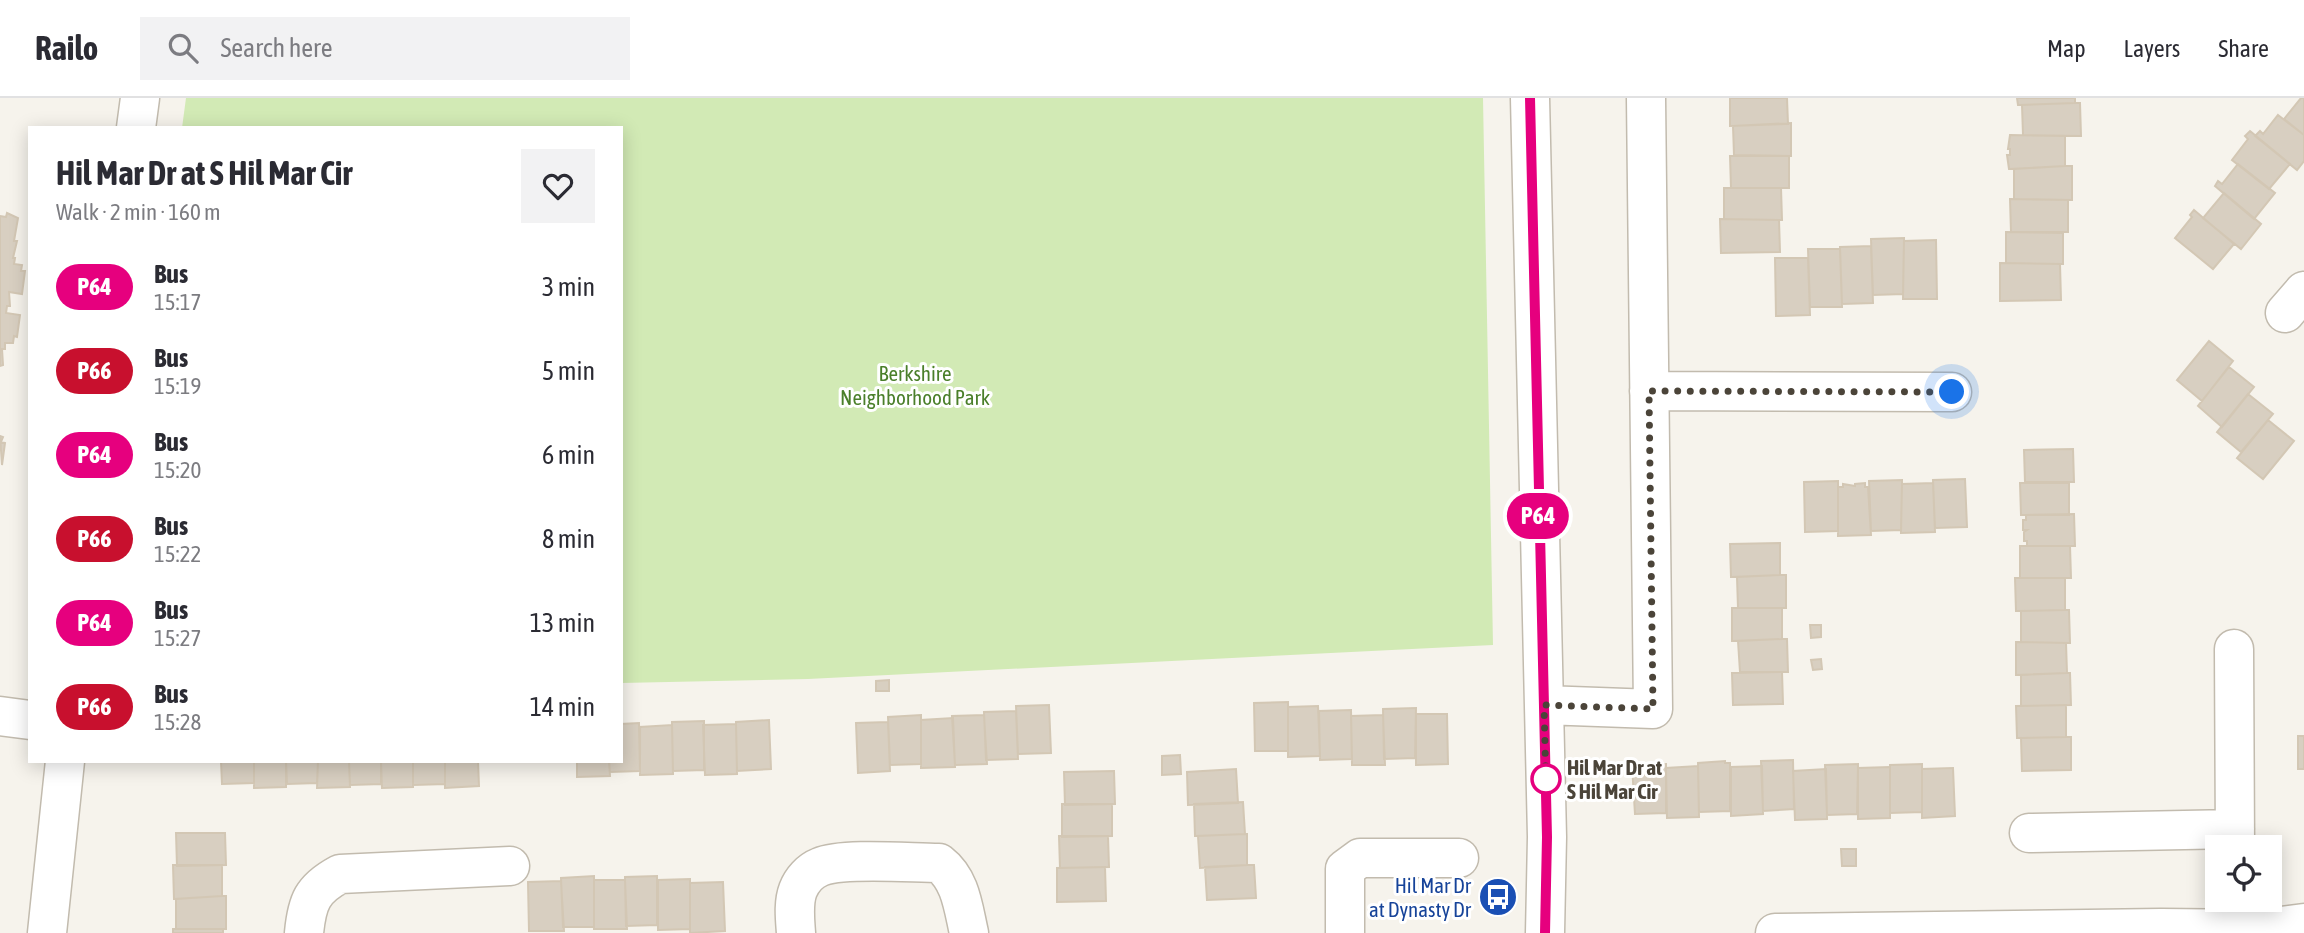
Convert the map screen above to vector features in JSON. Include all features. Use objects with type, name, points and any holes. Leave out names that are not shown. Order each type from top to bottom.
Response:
[{"type":"street","points":[[136,126],[140,98]]},
{"type":"street","points":[[1530,98],[1547,837],[1545,933]]},
{"type":"street","points":[[1544,705],[1653,709],[1646,98]]},
{"type":"street","points":[[1649,391],[1952,392]]},
{"type":"street","points":[[2234,649],[2235,835]]},
{"type":"street","points":[[0,716],[28,720]]},
{"type":"street","points":[[47,933],[65,763]]},
{"type":"street","points":[[2029,832],[2205,837]]},
{"type":"street","points":[[1345,933],[1345,869],[1360,858],[1460,858]]},
{"type":"street","points":[[796,933],[795,906],[798,889],[807,875],[821,867],[838,863],[939,863],[951,872],[961,896],[969,933]]},
{"type":"street","points":[[304,933],[306,907],[321,884],[340,874],[510,866]]},
{"type":"street","points":[[1775,933],[1982,932],[2236,914],[2257,929],[2304,923]]},
{"type":"green space","name":"Berkshire Neighborhood Park","points":[[186,98],[1483,98],[1493,645],[808,679],[623,683],[623,126],[182,126]]},
{"type":"building","points":[[1730,98],[1787,98],[1788,124],[1730,126]]},
{"type":"building","points":[[2017,98],[2075,98],[2075,103],[2018,105]]},
{"type":"building","points":[[2301,98],[2304,98],[2304,135],[2284,119]]},
{"type":"building","points":[[2080,103],[2081,136],[2023,135],[2022,105]]},
{"type":"building","points":[[2278,115],[2304,135],[2304,161],[2297,170],[2255,136],[2260,131],[2263,134]]},
{"type":"building","points":[[1791,123],[1791,156],[1734,155],[1733,126]]},
{"type":"building","points":[[2250,131],[2290,164],[2269,189],[2232,160],[2248,139],[2245,136]]},
{"type":"building","points":[[2010,135],[2065,136],[2065,166],[2009,169],[2007,155],[2010,155]]},
{"type":"building","points":[[1730,156],[1789,156],[1789,188],[1731,188]]},
{"type":"building","points":[[2238,164],[2275,193],[2254,219],[2215,186],[2218,181],[2222,184]]},
{"type":"building","points":[[2072,166],[2072,200],[2014,199],[2014,169]]},
{"type":"building","points":[[1724,188],[1781,188],[1782,220],[1724,219]]},
{"type":"building","points":[[2224,193],[2261,224],[2241,249],[2203,218]]},
{"type":"building","points":[[2010,199],[2068,200],[2068,232],[2011,232]]},
{"type":"building","points":[[2194,210],[2234,244],[2213,269],[2175,238],[2192,217],[2190,215]]},
{"type":"building","points":[[7,213],[18,218],[13,258],[14,264],[22,265],[21,271],[25,271],[22,294],[9,292],[10,306],[7,306],[6,313],[20,315],[17,337],[14,336],[13,343],[5,343],[5,349],[2,349],[3,365],[0,366],[0,216],[6,217]]},
{"type":"building","points":[[1720,219],[1779,220],[1780,252],[1721,253]]},
{"type":"building","points":[[2006,232],[2063,233],[2063,264],[2006,263]]},
{"type":"building","points":[[1904,238],[1903,294],[1873,295],[1871,239]]},
{"type":"building","points":[[1936,240],[1937,299],[1903,299],[1904,241]]},
{"type":"building","points":[[1871,246],[1873,303],[1842,304],[1840,247]]},
{"type":"building","points":[[1808,249],[1840,249],[1842,307],[1810,307]]},
{"type":"building","points":[[1775,258],[1808,258],[1810,315],[1776,316]]},
{"type":"building","points":[[2000,263],[2060,264],[2061,300],[2000,301]]},
{"type":"building","points":[[2209,341],[2233,361],[2202,401],[2177,380]]},
{"type":"building","points":[[2229,367],[2254,387],[2222,427],[2198,406]]},
{"type":"building","points":[[2248,394],[2273,414],[2241,452],[2217,432]]},
{"type":"building","points":[[2268,420],[2294,441],[2263,479],[2237,458]]},
{"type":"building","points":[[0,436],[3,437],[1,442],[5,443],[2,465]]},
{"type":"building","points":[[2073,449],[2074,482],[2025,482],[2024,450]]},
{"type":"building","points":[[1965,479],[1967,527],[1935,528],[1933,480]]},
{"type":"building","points":[[1902,480],[1901,530],[1871,531],[1869,481]]},
{"type":"building","points":[[1838,481],[1838,531],[1805,532],[1804,482]]},
{"type":"building","points":[[1865,483],[1865,487],[1868,487],[1871,535],[1838,536],[1838,487],[1843,487],[1843,484],[1855,486]]},
{"type":"building","points":[[1933,483],[1935,532],[1901,533],[1902,484]]},
{"type":"building","points":[[2020,483],[2069,483],[2069,515],[2021,515]]},
{"type":"building","points":[[2074,514],[2075,546],[2027,546],[2024,532],[2027,530],[2023,530],[2026,515]]},
{"type":"building","points":[[1780,543],[1780,575],[1731,577],[1730,544]]},
{"type":"building","points":[[2020,546],[2070,546],[2071,578],[2020,578]]},
{"type":"building","points":[[1786,575],[1786,608],[1738,608],[1737,577]]},
{"type":"building","points":[[2015,578],[2065,578],[2065,610],[2016,611]]},
{"type":"building","points":[[1732,608],[1782,608],[1782,639],[1732,641]]},
{"type":"building","points":[[2069,610],[2070,643],[2021,642],[2021,611]]},
{"type":"building","points":[[1810,625],[1821,625],[1821,637],[1811,638]]},
{"type":"building","points":[[1787,639],[1788,672],[1740,672],[1738,641]]},
{"type":"building","points":[[2016,642],[2066,643],[2067,673],[2016,675]]},
{"type":"building","points":[[1821,659],[1822,669],[1813,670],[1811,660]]},
{"type":"building","points":[[1782,672],[1783,704],[1733,705],[1732,673]]},
{"type":"building","points":[[2070,673],[2071,705],[2021,706],[2021,675]]},
{"type":"building","points":[[889,680],[889,691],[876,691],[876,681]]},
{"type":"building","points":[[1288,702],[1288,751],[1255,751],[1254,703]]},
{"type":"building","points":[[1049,705],[1051,753],[1018,754],[1016,706]]},
{"type":"building","points":[[2066,705],[2066,737],[2017,738],[2016,706]]},
{"type":"building","points":[[1318,706],[1320,756],[1288,757],[1288,707]]},
{"type":"building","points":[[1416,708],[1415,758],[1384,759],[1383,709]]},
{"type":"building","points":[[1351,710],[1352,759],[1320,760],[1319,711]]},
{"type":"building","points":[[1016,711],[1018,759],[986,760],[984,712]]},
{"type":"building","points":[[1416,714],[1447,714],[1448,764],[1416,765]]},
{"type":"building","points":[[921,715],[921,764],[890,765],[888,717]]},
{"type":"building","points":[[984,715],[987,764],[955,765],[952,716]]},
{"type":"building","points":[[1383,715],[1385,765],[1352,765],[1351,716]]},
{"type":"building","points":[[953,718],[955,767],[921,768],[921,720]]},
{"type":"building","points":[[769,720],[771,769],[737,771],[736,722]]},
{"type":"building","points":[[704,721],[704,770],[673,771],[672,722]]},
{"type":"building","points":[[888,722],[890,771],[858,773],[856,723]]},
{"type":"building","points":[[639,723],[640,771],[610,772],[609,763],[623,763],[623,724]]},
{"type":"building","points":[[736,724],[737,774],[705,775],[703,725]]},
{"type":"building","points":[[672,725],[673,774],[640,775],[640,727]]},
{"type":"building","points":[[2298,736],[2304,736],[2304,769],[2298,769]]},
{"type":"building","points":[[2071,737],[2071,770],[2022,771],[2021,738]]},
{"type":"building","points":[[1180,755],[1181,774],[1162,775],[1162,756]]},
{"type":"building","points":[[1793,760],[1794,809],[1763,811],[1761,761]]},
{"type":"building","points":[[221,763],[254,763],[254,783],[222,784]]},
{"type":"building","points":[[254,763],[286,763],[286,787],[254,788]]},
{"type":"building","points":[[286,763],[318,763],[317,783],[287,784]]},
{"type":"building","points":[[318,763],[349,763],[350,787],[317,788]]},
{"type":"building","points":[[349,763],[381,763],[381,784],[350,785]]},
{"type":"building","points":[[381,763],[413,763],[413,787],[382,788]]},
{"type":"building","points":[[413,763],[445,763],[445,784],[413,785]]},
{"type":"building","points":[[445,763],[478,763],[479,786],[445,788]]},
{"type":"building","points":[[577,763],[609,763],[610,776],[577,777]]},
{"type":"building","points":[[1698,763],[1730,763],[1730,811],[1699,812]]},
{"type":"building","points":[[1666,764],[1666,813],[1635,814],[1632,765]]},
{"type":"building","points":[[1858,764],[1857,814],[1827,815],[1825,765]]},
{"type":"building","points":[[1922,764],[1922,812],[1890,813],[1890,765]]},
{"type":"building","points":[[1698,766],[1699,817],[1667,818],[1666,768]]},
{"type":"building","points":[[1762,766],[1763,814],[1731,816],[1731,767]]},
{"type":"building","points":[[1890,767],[1890,818],[1858,819],[1858,768]]},
{"type":"building","points":[[1953,768],[1955,816],[1922,818],[1922,769]]},
{"type":"building","points":[[1236,769],[1238,803],[1188,805],[1187,772]]},
{"type":"building","points":[[1826,769],[1827,819],[1795,820],[1793,771]]},
{"type":"building","points":[[1114,771],[1115,804],[1065,805],[1064,772]]},
{"type":"building","points":[[1243,802],[1245,834],[1195,836],[1194,804]]},
{"type":"building","points":[[1062,804],[1112,804],[1112,836],[1062,837]]},
{"type":"building","points":[[176,833],[225,833],[226,865],[177,866]]},
{"type":"building","points":[[1247,834],[1247,865],[1200,868],[1198,836]]},
{"type":"building","points":[[1059,836],[1108,836],[1109,867],[1060,868]]},
{"type":"building","points":[[1841,849],[1856,849],[1856,866],[1842,866]]},
{"type":"building","points":[[173,865],[222,865],[222,896],[174,899]]},
{"type":"building","points":[[1254,865],[1256,898],[1207,900],[1205,867]]},
{"type":"building","points":[[1105,867],[1106,901],[1057,902],[1057,868]]},
{"type":"building","points":[[594,876],[594,927],[563,927],[561,878]]},
{"type":"building","points":[[657,876],[657,925],[626,926],[625,877]]},
{"type":"building","points":[[690,879],[690,929],[658,930],[658,880]]},
{"type":"building","points":[[594,880],[625,880],[627,929],[594,929]]},
{"type":"building","points":[[561,881],[564,931],[529,931],[528,882]]},
{"type":"building","points":[[723,882],[725,931],[690,933],[690,883]]},
{"type":"building","points":[[226,896],[226,929],[176,929],[176,899]]},
{"type":"building","points":[[173,929],[223,929],[223,933],[173,933]]},
{"type":"bus line","name":"P64","points":[[1530,98],[1547,837],[1545,933]]},
{"type":"place","name":"Hil Mar Dr at S Hil Mar Cir","points":[[1546,779]]},
{"type":"place","name":"Hil Mar Dr at Dynasty Dr","points":[[1498,897]]},
{"type":"route","points":[[1546,779],[1546,785],[1544,705],[1653,709],[1649,391],[1952,392]]}]
